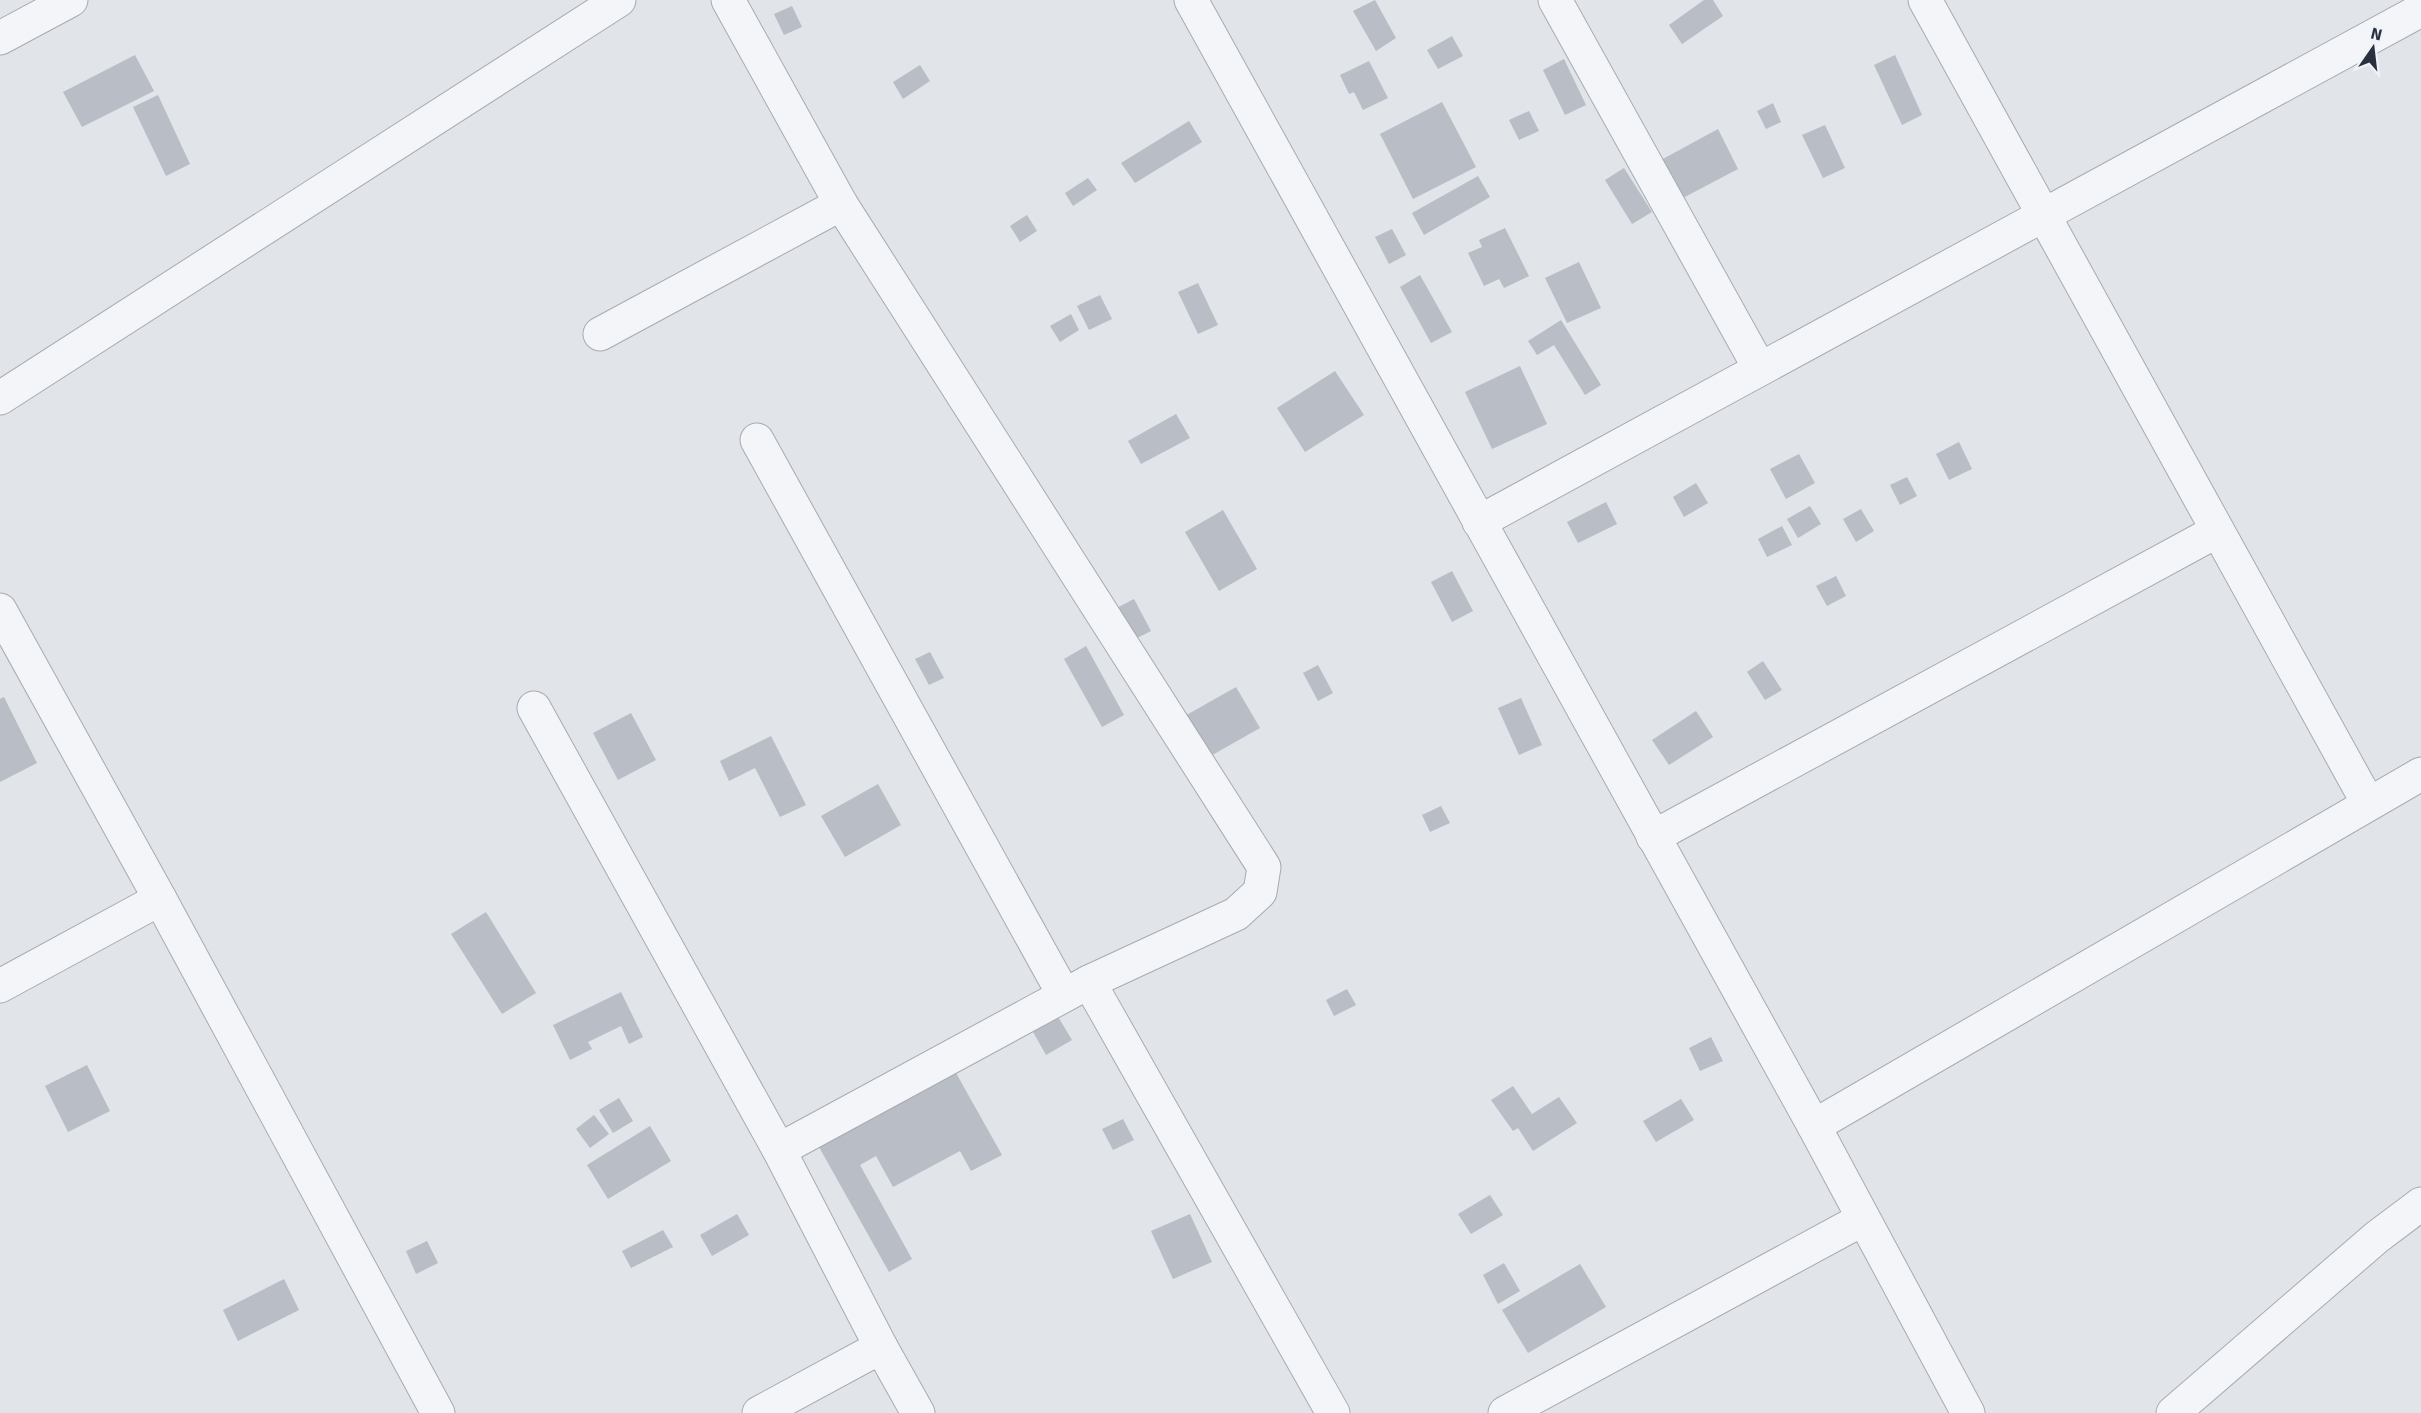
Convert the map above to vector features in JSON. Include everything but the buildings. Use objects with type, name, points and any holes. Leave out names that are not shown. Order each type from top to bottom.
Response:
[{"type":"street","points":[[0,38],[71,0]]},
{"type":"street","points":[[0,398],[619,0]]},
{"type":"street","points":[[728,0],[841,204],[1263,867],[1260,892],[1236,914],[1076,989],[779,1150]]},
{"type":"street","points":[[1191,0],[1814,1126],[1968,1413]]},
{"type":"street","points":[[1555,0],[1760,369]]},
{"type":"street","points":[[1925,0],[2368,803]]},
{"type":"street","points":[[1479,522],[2421,10]]},
{"type":"street","points":[[600,334],[841,204]]},
{"type":"street","points":[[757,440],[1076,989],[1333,1413]]},
{"type":"street","points":[[1653,837],[2217,531]]},
{"type":"street","points":[[0,610],[160,899],[438,1413]]},
{"type":"street","points":[[534,708],[779,1150],[880,1347],[918,1413]]},
{"type":"street","points":[[1814,1126],[2421,774]]},
{"type":"street","points":[[0,986],[160,899]]},
{"type":"street","points":[[2173,1413],[2377,1237],[2421,1204]]},
{"type":"street","points":[[1505,1413],[1863,1219]]},
{"type":"street","points":[[759,1413],[880,1347]]}]
